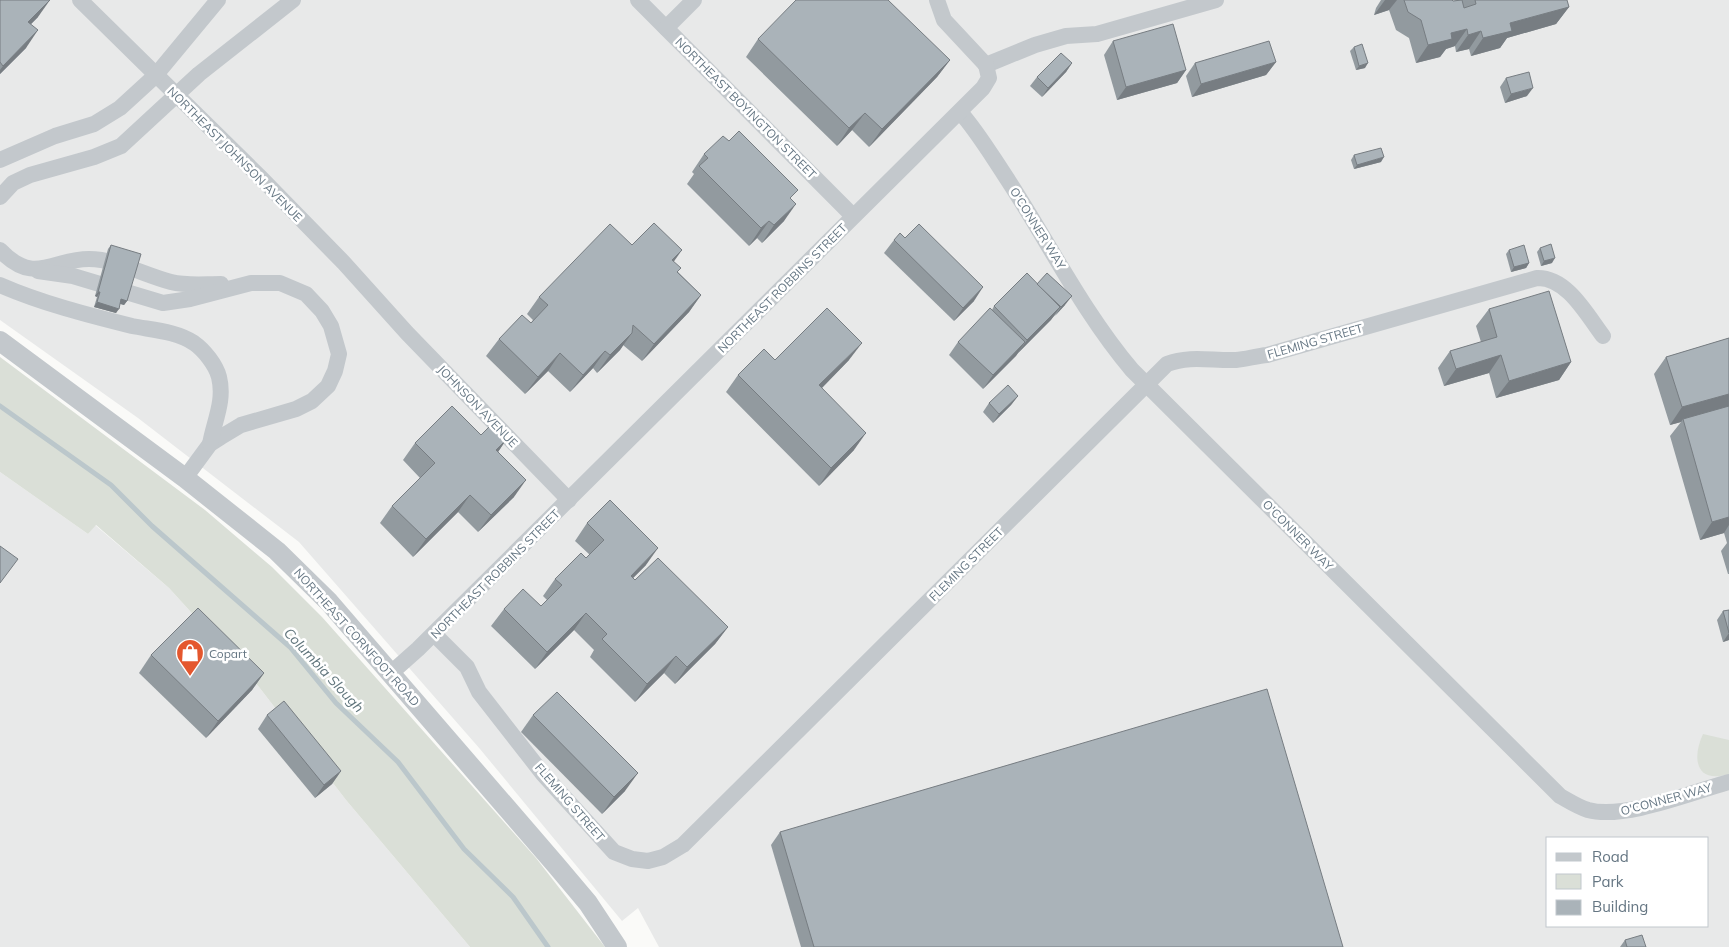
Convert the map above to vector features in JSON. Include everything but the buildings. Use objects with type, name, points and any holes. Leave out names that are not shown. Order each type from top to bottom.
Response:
[{"type":"street","name":"NORTHEAST JOHNSON AVENUE","points":[[80,0],[266,184],[387,311]]},
{"type":"street","points":[[0,160],[54,136],[94,124],[120,108],[155,76],[218,0]]},
{"type":"street","points":[[0,197],[13,183],[30,175],[94,158],[121,146],[199,74],[293,0]]},
{"type":"street","name":"NORTHEAST BOYINGTON STREET","points":[[638,0],[853,216]]},
{"type":"street","points":[[666,28],[694,0]]},
{"type":"street","points":[[937,0],[944,20],[986,65],[1035,45],[1066,36],[1097,34],[1216,0]]},
{"type":"street","name":"NORTHEAST ROBBINS STREET","points":[[391,673],[434,634],[853,216],[960,112],[983,88],[989,78],[986,65]]},
{"type":"street","name":"O'CONNER WAY","points":[[960,112],[973,126],[1020,198],[1112,347],[1145,383],[1560,796],[1588,810],[1615,812],[1637,808],[1729,782]]},
{"type":"street","points":[[0,250],[9,260],[38,271],[73,276],[163,303],[190,299],[251,283]]},
{"type":"street","points":[[38,271],[89,259],[102,260],[172,282],[192,285],[280,283],[306,294],[322,311],[331,326],[339,354],[335,371],[328,386],[312,401],[296,409],[241,425],[210,444]]},
{"type":"street","name":"FLEMING STREET","points":[[434,634],[468,667],[485,699],[543,774],[599,837],[614,852],[632,859],[648,861],[663,857],[682,845],[971,560],[1145,383],[1167,364],[1177,360],[1209,358],[1236,360],[1267,355],[1538,278],[1553,280],[1566,289],[1603,336]]},
{"type":"street","points":[[0,285],[53,304],[134,326],[155,328],[194,343],[209,358],[219,376],[222,398],[210,444],[185,478]]},
{"type":"street","name":"JOHNSON AVENUE","points":[[387,311],[569,500]]},
{"type":"street","name":"NORTHEAST CORNFOOT ROAD","points":[[0,341],[185,478],[252,530],[297,570],[329,602],[577,889],[617,947]]},
{"type":"shaded area","points":[[0,0],[1729,0],[1729,947],[659,947],[638,908],[622,921],[480,749],[299,542],[138,418],[0,320]]},
{"type":"shaded area","points":[[0,472],[88,534],[95,525],[169,588],[259,687],[346,800],[470,947],[0,947]]},
{"type":"green space","points":[[0,357],[205,510],[272,567],[322,617],[536,858],[605,947],[470,947],[346,800],[259,687],[169,588],[96,525],[88,534],[0,472]]},
{"type":"green space","points":[[1703,734],[1729,740],[1729,774],[1710,776],[1700,768],[1698,753]]},
{"type":"waterway","name":"Columbia Slough","points":[[0,406],[111,485],[152,526],[290,647],[336,703],[398,762],[464,849],[513,897],[548,947]]},
{"type":"place","name":"Copart","points":[[190,677]]}]
